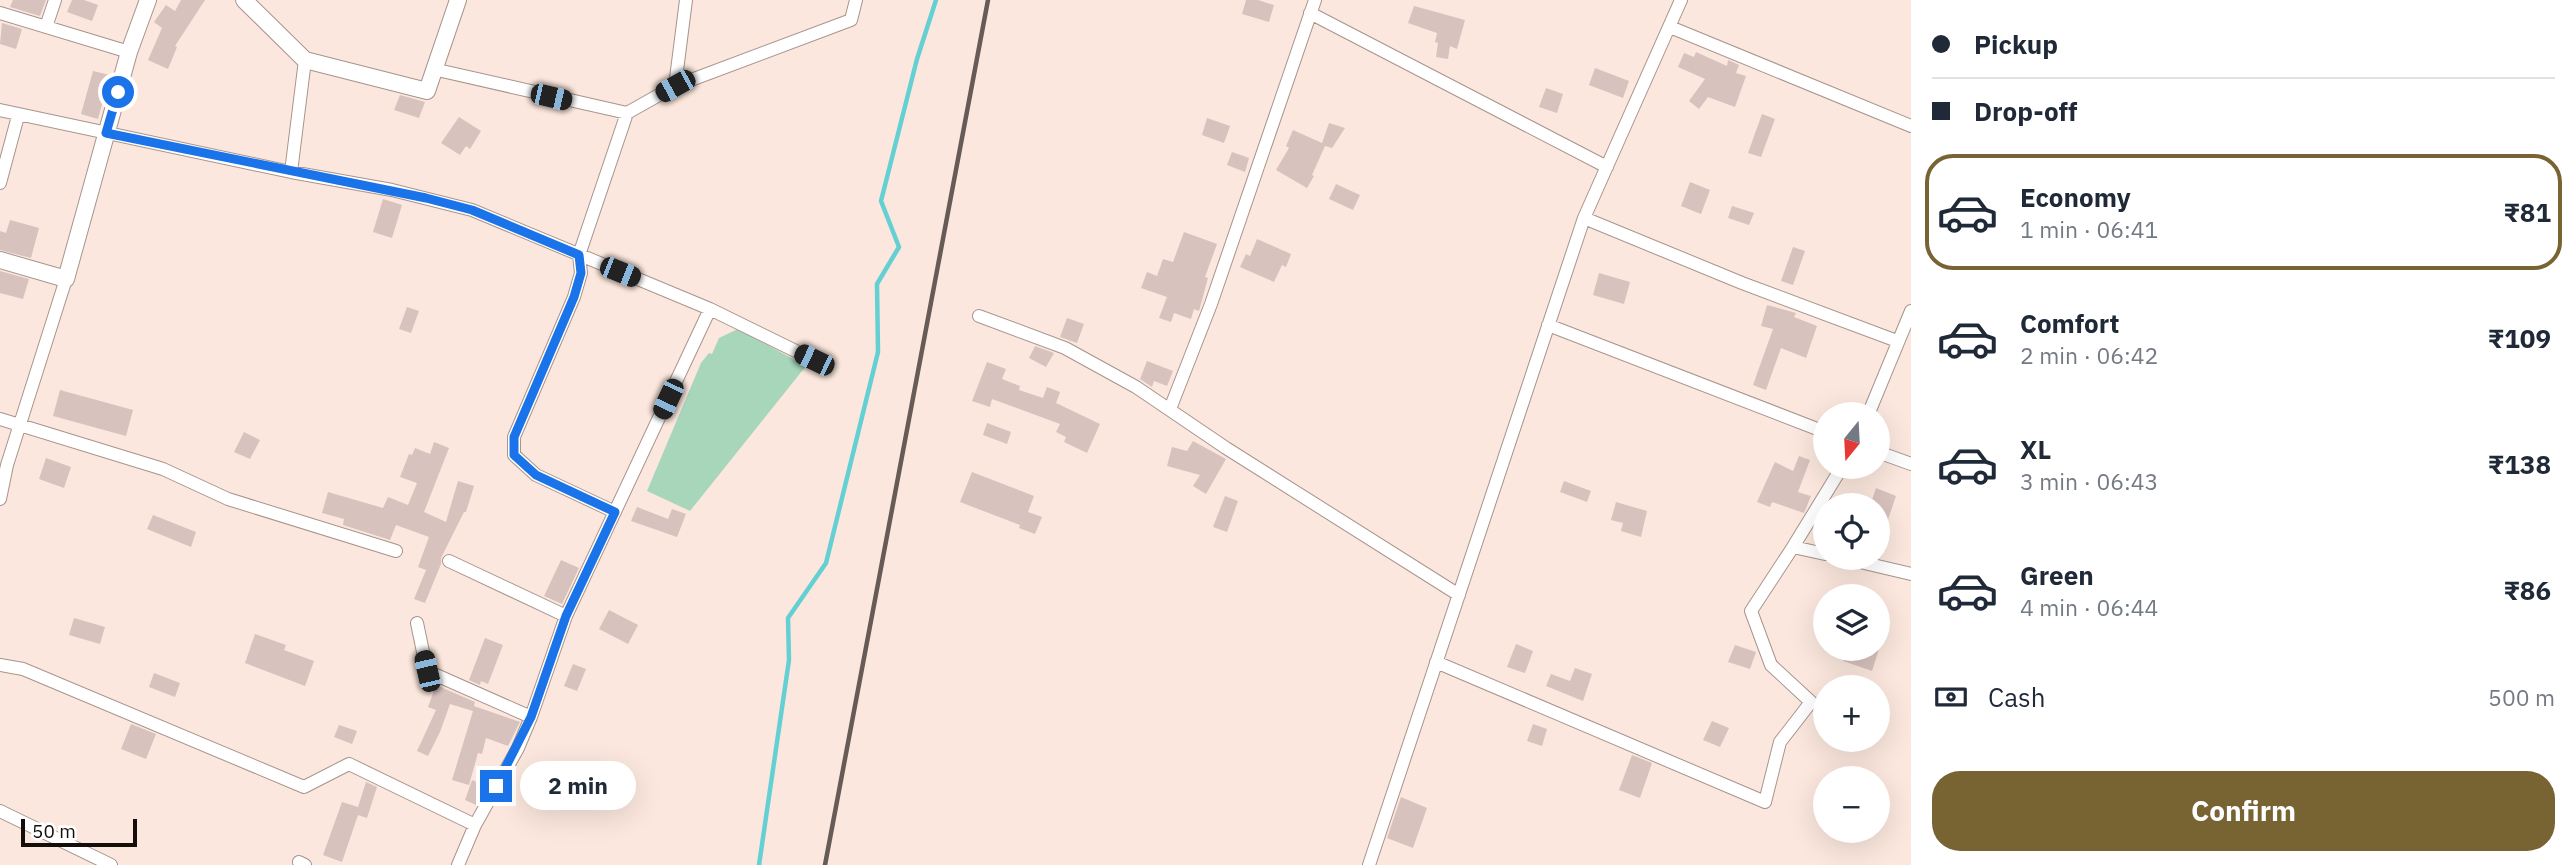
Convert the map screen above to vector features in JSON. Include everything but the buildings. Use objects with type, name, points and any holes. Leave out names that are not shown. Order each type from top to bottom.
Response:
[{"type":"street","points":[[46,27],[55,0]]},
{"type":"street","points":[[0,499],[7,466],[22,425],[130,52],[148,0]]},
{"type":"street","points":[[244,0],[304,60],[426,91],[458,0]]},
{"type":"street","points":[[675,86],[686,0]]},
{"type":"street","points":[[615,512],[536,475],[514,455],[514,437],[578,285],[581,273],[579,255],[627,113],[675,86],[852,20],[856,0]]},
{"type":"street","points":[[1170,409],[1210,304],[1315,0]]},
{"type":"street","points":[[1369,865],[1584,218],[1681,0]]},
{"type":"street","points":[[0,13],[130,52]]},
{"type":"street","points":[[1310,13],[1607,167]]},
{"type":"street","points":[[1670,27],[1911,126]]},
{"type":"street","points":[[291,172],[304,60]]},
{"type":"street","points":[[433,69],[627,113]]},
{"type":"street","points":[[0,110],[18,116],[291,172],[392,190],[472,210],[710,309],[814,360]]},
{"type":"street","points":[[0,183],[18,116]]},
{"type":"street","points":[[1584,218],[1742,283],[1896,341]]},
{"type":"street","points":[[0,260],[66,279]]},
{"type":"street","points":[[458,865],[475,825],[518,748],[566,616],[710,309]]},
{"type":"street","points":[[1873,402],[1896,341],[1911,311]]},
{"type":"street","points":[[979,316],[1065,348],[1136,387],[1226,448],[1459,595]]},
{"type":"street","points":[[1548,325],[1813,427]]},
{"type":"street","points":[[0,419],[163,469],[228,499],[396,551]]},
{"type":"street","points":[[1890,456],[1911,464]]},
{"type":"street","points":[[1436,662],[1765,802],[1780,741],[1811,702],[1771,665],[1751,611],[1834,480]]},
{"type":"street","points":[[1793,547],[1813,551]]},
{"type":"street","points":[[449,561],[566,616]]},
{"type":"street","points":[[1890,569],[1911,574]]},
{"type":"street","points":[[416,623],[427,671],[531,717]]},
{"type":"street","points":[[0,666],[23,669],[304,787],[349,764],[475,825]]},
{"type":"street","points":[[0,811],[111,865]]},
{"type":"green space","points":[[738,329],[806,366],[690,511],[647,491],[701,363],[709,353],[712,354],[719,338]]},
{"type":"waterway","points":[[759,865],[789,660],[788,618],[826,563],[878,352],[877,284],[899,247],[881,201],[917,59],[936,0]]},
{"type":"railway","points":[[825,865],[988,0]]},
{"type":"route","points":[[118,92],[106,133],[426,198],[472,210],[579,255],[581,273],[574,297],[514,437],[514,455],[536,475],[615,512],[566,616],[518,748],[496,786]]}]
